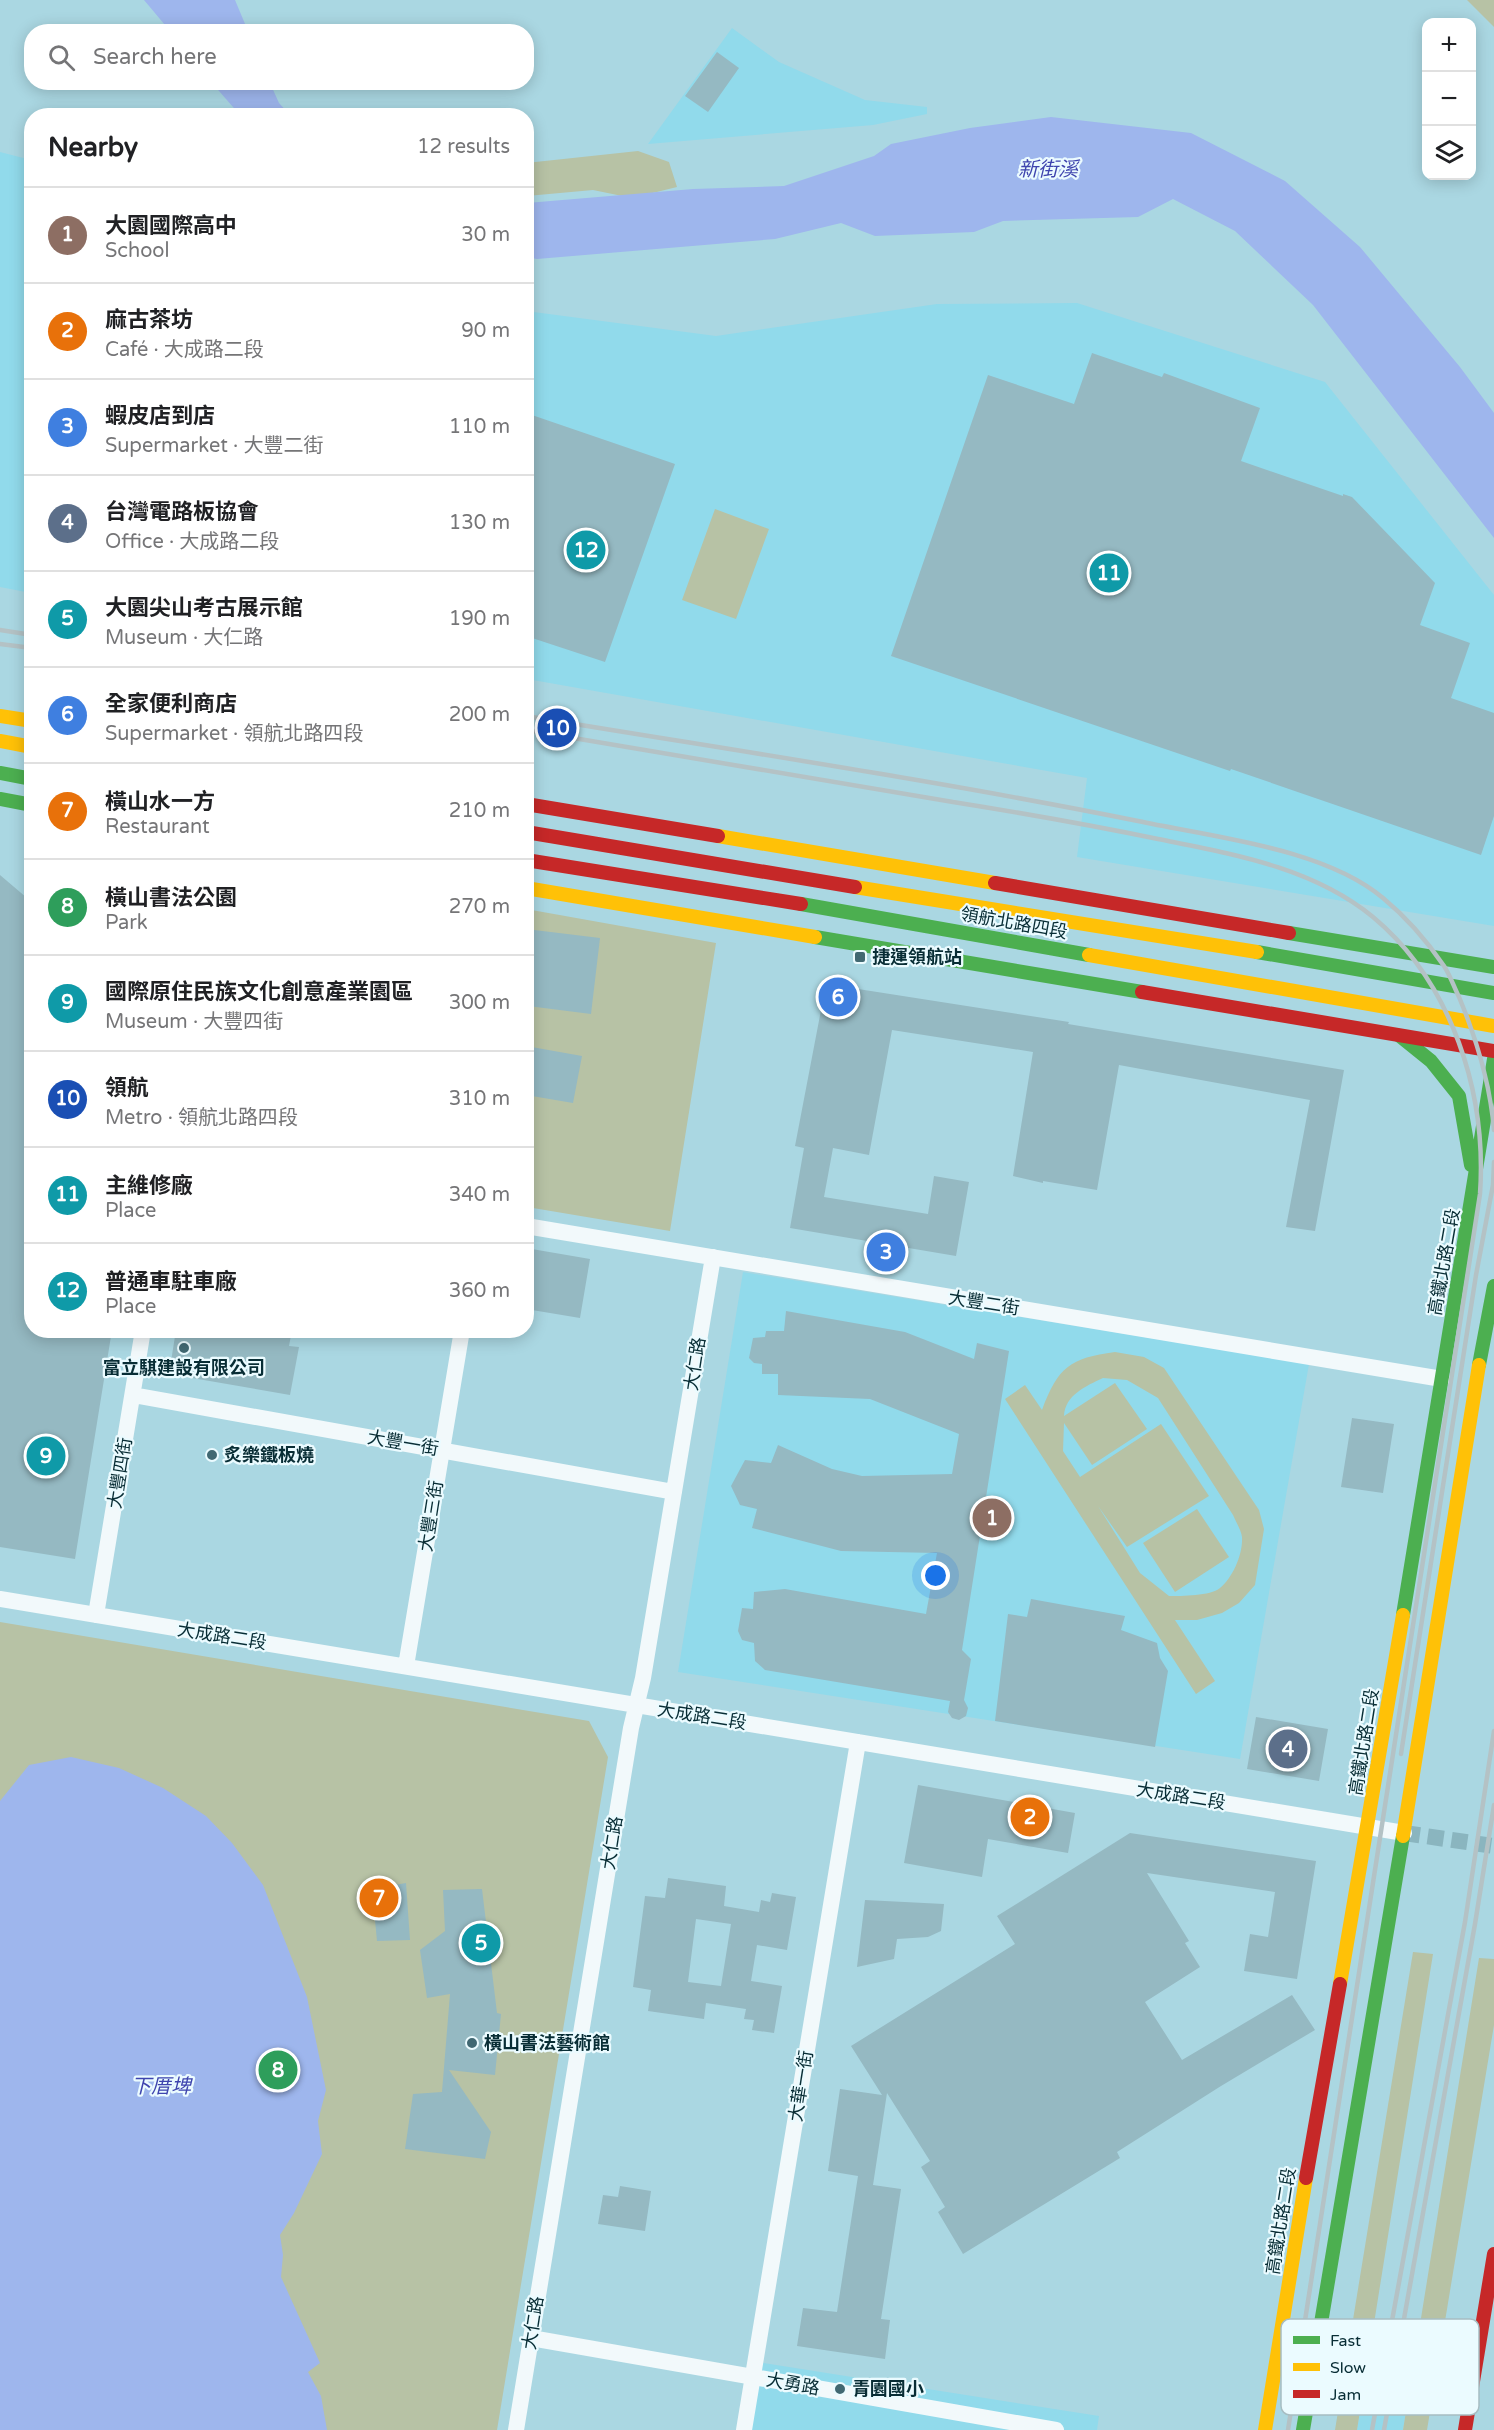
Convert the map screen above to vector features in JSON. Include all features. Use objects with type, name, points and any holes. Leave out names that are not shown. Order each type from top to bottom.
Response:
[{"type":"street","points":[[0,716],[24,720]]},
{"type":"street","points":[[0,741],[24,746]]},
{"type":"street","points":[[0,773],[24,778]]},
{"type":"street","points":[[0,799],[24,804]]},
{"type":"street","name":"領航北路四段","points":[[534,805],[1494,967]]},
{"type":"street","name":"領航北路四段","points":[[534,833],[1158,935],[1494,993]]},
{"type":"street","name":"領航北路四段","points":[[534,861],[854,913],[1494,1026]]},
{"type":"street","points":[[534,889],[1494,1051]]},
{"type":"street","points":[[1396,1033],[1431,1060],[1459,1096],[1475,1186]]},
{"type":"street","name":"高鐵北路二段","points":[[1283,2319],[1368,1827],[1475,1186],[1494,1059]]},
{"type":"street","name":"大豐二街","points":[[534,1227],[1442,1379]]},
{"type":"street","name":"大仁路","points":[[516,2430],[631,1728],[643,1678],[713,1257]]},
{"type":"street","points":[[1322,2319],[1449,1566],[1476,1381],[1494,1286]]},
{"type":"street","name":"大豐四街","points":[[96,1615],[142,1338]]},
{"type":"street","name":"大豐三街","points":[[406,1666],[461,1338]]},
{"type":"street","name":"大豐一街","points":[[133,1395],[674,1492]]},
{"type":"street","name":"大成路二段","points":[[0,1599],[1404,1833]]},
{"type":"street","name":"大華一街","points":[[744,2430],[858,1742]]},
{"type":"street","points":[[1479,2345],[1494,2254]]},
{"type":"street","name":"高鐵北路二段","points":[[1265,2430],[1281,2332]]},
{"type":"street","name":"大勇路","points":[[531,2338],[1056,2430]]},
{"type":"street","points":[[1303,2430],[1306,2415]]},
{"type":"street","points":[[1465,2430],[1467,2415]]},
{"type":"shaded area","points":[[732,28],[779,62],[865,100],[927,107],[927,114],[873,125],[648,144]]},
{"type":"shaded area","points":[[0,152],[24,158],[24,592],[0,587]]},
{"type":"shaded area","points":[[1077,303],[1325,382],[1494,595],[1494,926],[1077,857],[1087,778],[534,680],[534,312],[716,336],[937,304]]},
{"type":"shaded area","points":[[743,1272],[1309,1364],[1240,1759],[678,1672]]},
{"type":"shaded area","name":"青園國小","points":[[757,2362],[1099,2416],[1097,2430],[745,2430]]},
{"type":"shaded area","points":[[1359,2415],[1405,2415],[1403,2430],[1357,2430]]},
{"type":"green space","points":[[1467,0],[1494,0],[1494,27]]},
{"type":"green space","points":[[638,151],[669,162],[677,187],[632,198],[593,190],[534,195],[534,162]]},
{"type":"green space","points":[[715,509],[769,529],[736,619],[682,600]]},
{"type":"green space","points":[[534,910],[716,943],[670,1231],[534,1208]]},
{"type":"green space","points":[[1115,1352],[1144,1357],[1164,1368],[1259,1510],[1264,1529],[1255,1585],[1239,1603],[1222,1613],[1197,1620],[1175,1620],[1215,1681],[1196,1694],[1005,1399],[1025,1385],[1042,1410],[1060,1374],[1076,1362]],"holes":[[[1103,1378],[1127,1380],[1158,1398],[1240,1529],[1242,1544],[1236,1565],[1225,1583],[1215,1591],[1196,1595],[1169,1596],[1140,1573],[1098,1506],[1127,1547],[1209,1496],[1161,1424],[1080,1477],[1063,1451],[1064,1423],[1092,1465],[1147,1429],[1115,1383],[1064,1416],[1068,1402],[1083,1388]]]},
{"type":"green space","points":[[1197,1509],[1229,1557],[1175,1592],[1143,1543]]},
{"type":"green space","points":[[0,1622],[589,1721],[608,1757],[497,2430],[0,2430]]},
{"type":"green space","points":[[1413,1952],[1433,1954],[1375,2319],[1353,2319]]},
{"type":"green space","points":[[1479,1958],[1494,1959],[1494,2025],[1445,2319],[1421,2319]]},
{"type":"green space","points":[[1337,2415],[1359,2415],[1357,2430],[1335,2430]]},
{"type":"green space","points":[[1405,2415],[1429,2415],[1427,2430],[1403,2430]]},
{"type":"water","points":[[144,0],[235,0],[245,24],[164,24]]},
{"type":"water","points":[[218,90],[273,90],[284,108],[234,108]]},
{"type":"water","name":"新街溪","points":[[1051,117],[1191,133],[1285,181],[1360,247],[1460,367],[1494,413],[1494,538],[1313,305],[1235,231],[1173,199],[1138,217],[1003,221],[974,232],[875,236],[841,223],[775,239],[534,258],[534,202],[693,189],[784,186],[874,156],[891,144],[970,128]]},
{"type":"water","name":"下厝埤","points":[[71,1757],[119,1768],[163,1788],[206,1816],[232,1843],[263,1885],[307,1997],[326,2090],[318,2121],[322,2154],[294,2213],[280,2235],[283,2255],[281,2277],[320,2363],[308,2372],[321,2396],[327,2430],[0,2430],[0,1801],[29,1765]]},
{"type":"building","points":[[717,52],[739,68],[708,112],[685,96]]},
{"type":"building","points":[[1092,353],[1162,377],[1164,373],[1260,408],[1241,461],[1343,496],[1343,494],[1352,497],[1435,583],[1420,625],[1470,643],[1451,698],[1494,713],[1494,816],[1481,855],[891,656],[988,375],[1074,404]]},
{"type":"building","points":[[534,416],[675,464],[605,662],[534,639]]},
{"type":"building","points":[[0,875],[24,895],[24,1338],[111,1338],[75,1559],[0,1547]]},
{"type":"building","points":[[534,930],[600,938],[591,1014],[534,1007]]},
{"type":"building","points":[[826,984],[1069,1022],[1068,1024],[1344,1070],[1315,1231],[1286,1227],[1310,1100],[1119,1065],[1097,1190],[1043,1181],[1043,1183],[1013,1176],[1033,1052],[892,1030],[869,1155],[833,1148],[824,1197],[928,1214],[934,1176],[969,1182],[956,1256],[790,1228],[804,1148],[795,1146]]},
{"type":"building","points":[[534,1047],[582,1056],[573,1103],[534,1096]]},
{"type":"building","points":[[534,1249],[590,1259],[580,1318],[534,1310]]},
{"type":"building","points":[[786,1311],[905,1332],[974,1359],[977,1343],[1009,1351],[962,1650],[971,1659],[964,1700],[968,1708],[966,1716],[959,1720],[952,1718],[948,1712],[950,1701],[765,1670],[755,1661],[754,1643],[742,1640],[738,1631],[742,1608],[753,1609],[754,1592],[785,1589],[926,1614],[937,1553],[841,1551],[752,1528],[757,1509],[740,1505],[731,1486],[745,1460],[771,1463],[778,1445],[832,1469],[862,1476],[952,1474],[959,1434],[870,1399],[778,1395],[778,1374],[762,1374],[762,1364],[754,1363],[749,1358],[753,1338],[765,1337],[766,1331],[784,1331]]},
{"type":"building","points":[[175,1338],[290,1338],[289,1346],[299,1347],[290,1395],[169,1374]]},
{"type":"building","points":[[1352,1418],[1394,1424],[1383,1493],[1341,1487]]},
{"type":"building","points":[[1031,1599],[1125,1616],[1121,1630],[1157,1643],[1160,1658],[1168,1671],[1155,1747],[995,1721],[1008,1614],[1027,1617]]},
{"type":"building","points":[[1256,1717],[1328,1729],[1319,1781],[1247,1769]]},
{"type":"building","points":[[918,1785],[1075,1813],[1068,1853],[988,1839],[982,1877],[904,1863]]},
{"type":"building","points":[[1130,1833],[1316,1861],[1297,1979],[1244,1971],[1250,1934],[1268,1937],[1275,1892],[1147,1873],[1189,1941],[1185,1943],[1200,1967],[1145,2002],[1182,2060],[1292,1995],[1315,2030],[1117,2152],[1120,2158],[963,2254],[938,2212],[945,2207],[921,2167],[930,2161],[887,2093],[873,2185],[901,2189],[881,2319],[890,2320],[885,2359],[797,2346],[803,2308],[837,2312],[858,2176],[828,2171],[840,2089],[882,2095],[851,2046],[1015,1944],[997,1916]]},
{"type":"building","points":[[668,1878],[726,1886],[724,1906],[759,1912],[761,1900],[770,1902],[772,1893],[796,1897],[787,1950],[757,1945],[751,1981],[782,1986],[774,2033],[752,2030],[754,2020],[744,2019],[746,2009],[706,2003],[704,2019],[648,2011],[651,1990],[633,1987],[645,1896],[665,1898]],"holes":[[[696,1919],[731,1924],[721,1986],[688,1982]]]},
{"type":"building","points":[[406,1883],[410,1940],[377,1941],[372,1889]]},
{"type":"building","name":"橫山書法藝術館","points":[[482,1889],[497,2013],[501,2014],[495,2075],[449,2070],[491,2132],[485,2159],[405,2149],[413,2094],[442,2092],[450,1994],[427,1998],[420,1950],[445,1931],[443,1890]]},
{"type":"building","points":[[865,1900],[944,1904],[941,1931],[928,1937],[897,1939],[894,1959],[857,1967]]},
{"type":"building","points":[[620,2186],[651,2191],[645,2231],[598,2224],[603,2195],[618,2197]]},
{"type":"tunnel","points":[[1404,1833],[1494,1846]]},
{"type":"railway","points":[[0,630],[24,634]]},
{"type":"railway","points":[[0,644],[24,647]]},
{"type":"railway","points":[[534,717],[1062,806],[1232,839],[1299,856],[1330,867],[1359,881],[1392,905],[1416,930],[1444,966],[1459,997],[1477,1045],[1486,1078],[1494,1130]]},
{"type":"railway","points":[[534,731],[1056,819],[1214,850],[1270,865],[1324,886],[1373,917],[1401,944],[1424,974],[1443,1007],[1459,1042],[1470,1079],[1481,1156],[1480,1194],[1305,2319]]},
{"type":"railway","points":[[1401,1754],[1476,1275],[1493,1185],[1494,1162]]},
{"type":"railway","points":[[1392,2319],[1465,1922],[1494,1731]]},
{"type":"railway","points":[[1404,2319],[1475,1924],[1494,1805]]},
{"type":"railway","points":[[1288,2430],[1290,2415]]},
{"type":"railway","points":[[1372,2430],[1375,2415]]},
{"type":"railway","points":[[1384,2430],[1387,2415]]},
{"type":"traffic: fast","points":[[0,773],[24,778]]},
{"type":"traffic: fast","points":[[0,799],[24,804]]},
{"type":"traffic: fast","points":[[801,904],[1089,955]]},
{"type":"traffic: fast","points":[[1289,933],[1494,967]]},
{"type":"traffic: fast","points":[[815,937],[1142,992]]},
{"type":"traffic: fast","points":[[1257,952],[1494,993]]},
{"type":"traffic: fast","points":[[1400,1036],[1431,1061],[1459,1096],[1471,1165]]},
{"type":"traffic: fast","points":[[1403,1615],[1494,1059]]},
{"type":"traffic: fast","points":[[1479,1365],[1494,1286]]},
{"type":"traffic: fast","points":[[1322,2319],[1403,1836]]},
{"type":"traffic: fast","points":[[1303,2430],[1306,2415]]},
{"type":"traffic: slow","points":[[0,716],[24,720]]},
{"type":"traffic: slow","points":[[0,741],[24,746]]},
{"type":"traffic: slow","points":[[718,836],[995,883]]},
{"type":"traffic: slow","points":[[855,887],[1257,952]]},
{"type":"traffic: slow","points":[[534,889],[815,937]]},
{"type":"traffic: slow","points":[[1089,955],[1494,1026]]},
{"type":"traffic: slow","points":[[1403,1836],[1479,1365]]},
{"type":"traffic: slow","points":[[1340,1984],[1403,1615]]},
{"type":"traffic: slow","points":[[1283,2319],[1306,2178]]},
{"type":"traffic: slow","points":[[1265,2430],[1281,2332]]},
{"type":"traffic: jam","points":[[534,805],[718,836]]},
{"type":"traffic: jam","points":[[534,833],[855,887]]},
{"type":"traffic: jam","points":[[534,861],[801,904]]},
{"type":"traffic: jam","points":[[995,883],[1289,933]]},
{"type":"traffic: jam","points":[[1142,992],[1494,1051]]},
{"type":"traffic: jam","points":[[1306,2178],[1340,1984]]},
{"type":"traffic: jam","points":[[1479,2345],[1494,2254]]},
{"type":"traffic: jam","points":[[1465,2430],[1467,2415]]},
{"type":"place","name":"普通車駐車廠","points":[[586,550]]},
{"type":"place","name":"主維修廠","points":[[1109,573]]},
{"type":"place","name":"領航","points":[[557,728]]},
{"type":"place","name":"捷運領航站","points":[[860,957]]},
{"type":"place","name":"全家便利商店","points":[[838,997]]},
{"type":"place","name":"蝦皮店到店","points":[[886,1252]]},
{"type":"place","name":"富立騏建設有限公司","points":[[184,1348]]},
{"type":"place","name":"炙樂鐵板燒","points":[[212,1455]]},
{"type":"place","name":"國際原住民族文化創意產業園區","points":[[46,1456]]},
{"type":"place","name":"大園國際高中","points":[[992,1518]]},
{"type":"place","name":"台灣電路板協會","points":[[1288,1749]]},
{"type":"place","name":"麻古茶坊","points":[[1030,1817]]},
{"type":"place","name":"橫山水一方","points":[[379,1898]]},
{"type":"place","name":"大園尖山考古展示館","points":[[481,1943]]},
{"type":"place","name":"橫山書法藝術館","points":[[472,2043]]},
{"type":"place","name":"橫山書法公園","points":[[278,2070]]},
{"type":"place","name":"青園國小","points":[[840,2389]]}]
